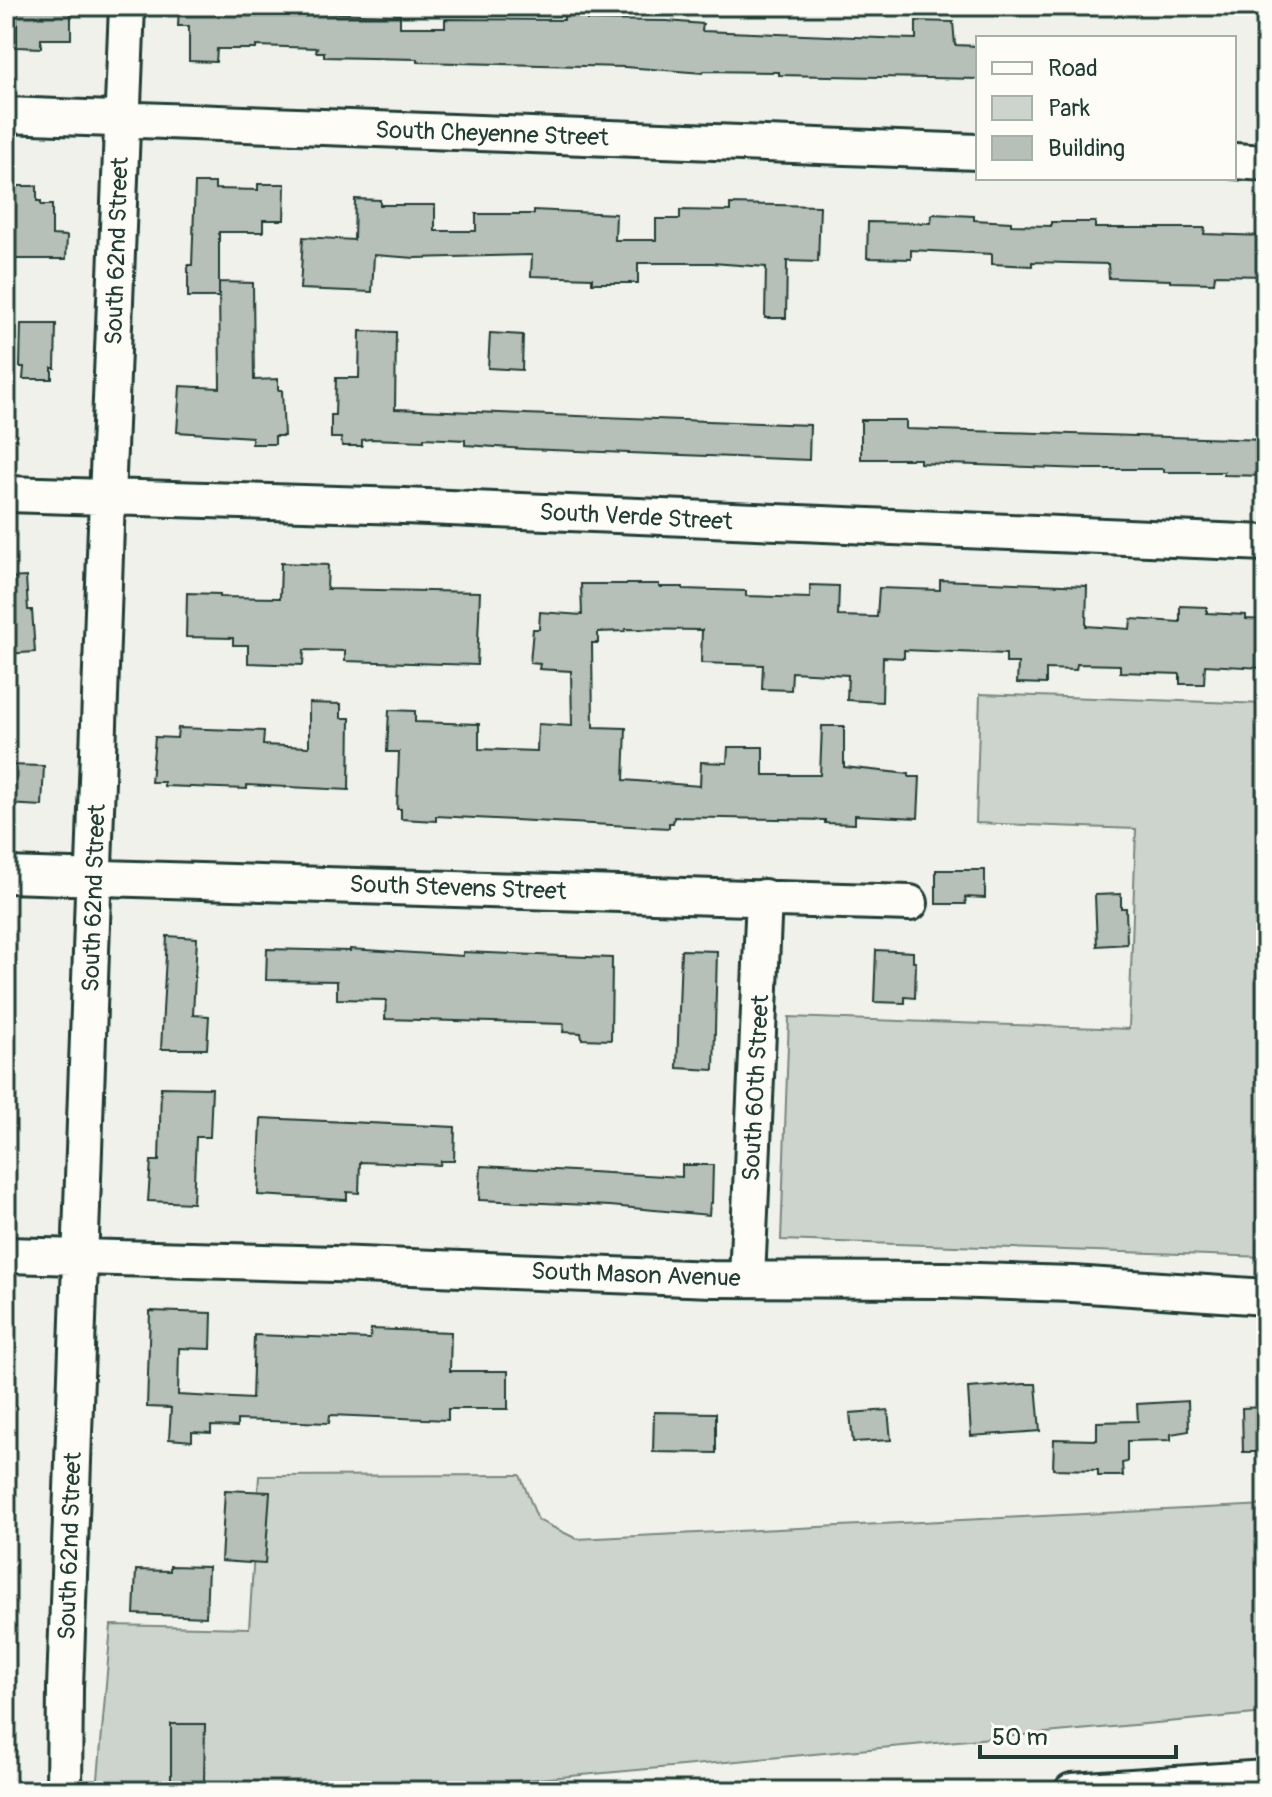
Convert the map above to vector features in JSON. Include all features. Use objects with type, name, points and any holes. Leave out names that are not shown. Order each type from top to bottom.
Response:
[{"type":"street","name":"South 62nd Street","points":[[64,1791],[65,1688],[107,498],[127,6]]},
{"type":"street","name":"South Cheyenne Street","points":[[6,115],[976,152]]},
{"type":"street","points":[[1236,161],[1266,163]]},
{"type":"street","name":"South Verde Street","points":[[6,494],[404,506],[1266,543]]},
{"type":"street","name":"South Stevens Street","points":[[6,875],[910,903]]},
{"type":"street","name":"South 60th Street","points":[[747,1279],[764,897]]},
{"type":"street","name":"South Mason Avenue","points":[[6,1255],[747,1279],[1082,1284],[1266,1297]]},
{"type":"street","points":[[1072,1791],[1266,1778]]},
{"type":"green space","points":[[980,694],[1266,704],[1266,1257],[781,1240],[789,1017],[1129,1029],[1136,829],[976,823]]},
{"type":"green space","points":[[520,1475],[538,1520],[577,1539],[1266,1505],[1266,1713],[405,1791],[97,1791],[111,1625],[249,1628],[259,1476]]},
{"type":"building","points":[[17,6],[71,6],[71,39],[41,39],[41,48],[17,47]]},
{"type":"building","points":[[179,6],[281,6],[281,12],[400,15],[400,27],[445,27],[445,19],[564,20],[564,13],[587,14],[587,20],[703,24],[702,31],[916,39],[916,21],[953,22],[955,45],[976,46],[976,79],[417,62],[417,59],[324,57],[324,52],[316,52],[317,48],[256,46],[256,49],[217,49],[216,62],[189,61],[189,26],[178,26]]},
{"type":"building","points":[[195,183],[215,183],[215,189],[258,190],[258,184],[285,184],[284,220],[263,220],[263,232],[219,232],[219,297],[188,297]]},
{"type":"building","points":[[8,186],[37,186],[37,201],[41,201],[41,205],[52,205],[52,235],[67,236],[66,259],[9,259]]},
{"type":"building","points":[[355,199],[380,200],[380,205],[435,205],[435,231],[476,231],[476,214],[534,214],[534,210],[616,214],[615,240],[656,240],[656,219],[680,219],[680,210],[730,211],[730,204],[820,206],[818,262],[787,261],[786,318],[765,318],[766,267],[712,263],[638,263],[638,283],[592,283],[592,278],[531,276],[532,255],[415,258],[374,255],[372,292],[300,289],[303,237],[354,240]]},
{"type":"building","points":[[932,214],[974,216],[974,220],[1011,222],[1011,225],[1051,226],[1051,222],[1095,222],[1095,228],[1205,228],[1204,234],[1266,236],[1266,276],[1215,275],[1214,283],[1170,282],[1109,278],[1108,264],[992,264],[992,254],[911,250],[911,259],[867,258],[868,222],[931,223]]},
{"type":"building","points":[[219,282],[253,283],[254,380],[278,379],[278,390],[282,390],[284,436],[275,436],[275,444],[252,444],[252,437],[177,432],[180,386],[220,388]]},
{"type":"building","points":[[21,324],[56,324],[52,379],[23,379],[24,367],[20,367]]},
{"type":"building","points":[[360,331],[396,332],[395,409],[810,425],[809,460],[525,449],[465,445],[465,440],[424,438],[424,441],[371,439],[362,440],[362,446],[342,446],[341,438],[331,438],[336,378],[359,378]]},
{"type":"building","points":[[490,333],[523,335],[522,370],[488,368]]},
{"type":"building","points":[[861,420],[906,420],[906,429],[1266,440],[1266,476],[1164,472],[1164,469],[1087,469],[920,463],[920,459],[861,459]]},
{"type":"building","points":[[281,563],[328,565],[327,589],[480,592],[477,665],[345,661],[345,651],[304,650],[303,665],[248,663],[248,645],[233,645],[233,638],[186,637],[187,593],[280,598]]},
{"type":"building","points":[[26,577],[35,652],[6,654],[6,578]]},
{"type":"building","points":[[940,580],[1087,586],[1086,626],[1130,629],[1131,619],[1180,622],[1180,606],[1207,607],[1207,613],[1246,615],[1246,619],[1266,620],[1264,668],[1205,665],[1204,684],[1180,684],[1180,674],[1120,672],[1120,665],[1077,664],[1076,670],[1046,669],[1046,684],[1017,683],[1018,663],[1006,663],[1006,654],[904,650],[904,658],[883,657],[882,702],[847,700],[848,675],[792,672],[791,690],[762,689],[763,665],[701,663],[702,630],[625,629],[598,632],[598,643],[592,643],[593,727],[626,728],[624,780],[700,786],[701,762],[727,763],[728,747],[763,747],[763,775],[820,775],[822,726],[844,726],[844,767],[920,777],[918,818],[855,815],[855,824],[825,823],[825,820],[674,817],[669,828],[436,816],[436,821],[401,819],[401,809],[397,809],[399,752],[387,752],[389,710],[415,711],[415,722],[479,724],[479,749],[537,751],[538,724],[572,726],[571,671],[539,669],[540,664],[530,663],[533,629],[539,629],[540,612],[582,615],[581,584],[659,584],[659,587],[683,589],[746,591],[746,596],[810,598],[810,585],[839,586],[838,616],[877,617],[879,588],[940,590]]},
{"type":"building","points":[[309,703],[341,704],[341,718],[350,718],[349,790],[247,785],[247,789],[164,786],[164,782],[151,782],[155,737],[177,738],[178,728],[264,731],[263,745],[309,747]]},
{"type":"building","points":[[6,765],[44,766],[42,806],[6,804]]},
{"type":"building","points":[[936,870],[985,870],[985,898],[965,897],[966,904],[936,904]]},
{"type":"building","points":[[1121,894],[1121,908],[1126,908],[1127,944],[1097,946],[1095,895]]},
{"type":"building","points":[[167,936],[197,938],[193,1015],[209,1016],[207,1049],[161,1049]]},
{"type":"building","points":[[267,949],[612,958],[611,1040],[582,1039],[581,1033],[563,1032],[564,1024],[385,1019],[386,1000],[337,999],[337,981],[266,980]]},
{"type":"building","points":[[681,950],[717,951],[714,1070],[677,1068]]},
{"type":"building","points":[[876,950],[913,952],[913,962],[916,962],[915,998],[905,997],[905,1003],[874,1002]]},
{"type":"building","points":[[161,1087],[212,1088],[210,1137],[196,1137],[193,1203],[148,1201],[151,1161],[159,1161]]},
{"type":"building","points":[[261,1118],[455,1127],[454,1161],[441,1161],[440,1165],[360,1162],[359,1193],[347,1192],[347,1200],[258,1195]]},
{"type":"building","points":[[682,1165],[713,1165],[709,1215],[610,1206],[479,1200],[481,1166],[682,1177]]},
{"type":"building","points":[[150,1311],[212,1313],[211,1349],[179,1348],[178,1395],[252,1399],[254,1335],[370,1339],[371,1329],[451,1332],[450,1371],[508,1371],[508,1409],[448,1409],[448,1420],[330,1415],[329,1423],[237,1420],[237,1427],[211,1426],[211,1433],[192,1432],[192,1441],[169,1439],[171,1408],[147,1407]]},
{"type":"building","points":[[1036,1384],[1040,1431],[971,1436],[968,1388]]},
{"type":"building","points":[[1188,1401],[1189,1431],[1171,1434],[1171,1440],[1127,1441],[1127,1462],[1122,1463],[1123,1476],[1098,1476],[1098,1470],[1053,1469],[1054,1439],[1097,1440],[1097,1422],[1138,1421],[1137,1404]]},
{"type":"building","points":[[1266,1407],[1266,1452],[1243,1452],[1242,1408]]},
{"type":"building","points":[[888,1410],[891,1440],[853,1442],[850,1413]]},
{"type":"building","points":[[654,1412],[716,1413],[716,1453],[653,1452]]},
{"type":"building","points":[[225,1490],[270,1492],[265,1564],[221,1561]]},
{"type":"building","points":[[170,1566],[208,1567],[206,1617],[134,1614],[136,1570],[170,1571]]},
{"type":"building","points":[[171,1724],[205,1724],[204,1782],[171,1782]]}]
